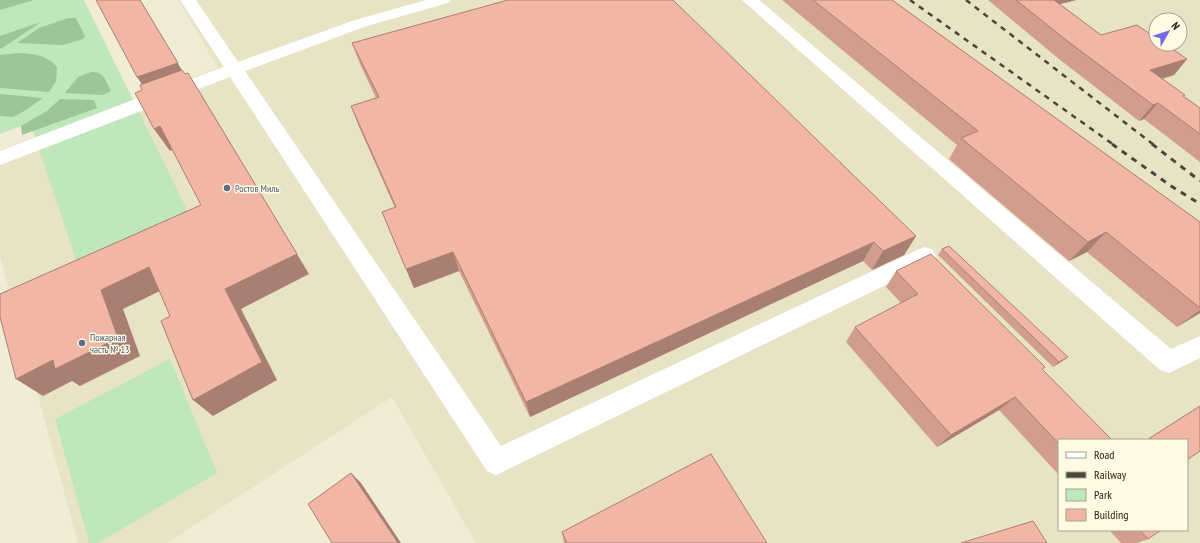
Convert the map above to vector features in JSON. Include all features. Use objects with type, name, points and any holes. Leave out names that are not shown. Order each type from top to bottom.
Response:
[{"type":"lane","points":[[188,0],[496,462],[919,250],[942,273]]},
{"type":"lane","points":[[0,158],[136,105],[361,23],[443,0]]},
{"type":"lane","points":[[750,0],[1169,362],[1200,346]]},
{"type":"shaded area","points":[[178,0],[1200,0],[1200,543],[476,543],[392,397],[167,543],[78,543],[0,256],[0,150],[218,68]]},
{"type":"green space","points":[[0,0],[84,0],[194,224],[81,275],[30,123],[0,134]]},
{"type":"green space","points":[[0,0],[34,0],[0,10]]},
{"type":"green space","points":[[68,18],[76,18],[85,36],[83,39],[63,45],[17,43],[39,28]]},
{"type":"green space","points":[[41,22],[4,47],[0,49],[0,36]]},
{"type":"green space","points":[[20,53],[45,58],[57,67],[56,81],[49,92],[0,88],[0,55]]},
{"type":"green space","points":[[91,72],[96,72],[102,75],[111,91],[103,95],[65,93],[78,77]]},
{"type":"green space","points":[[0,94],[43,98],[13,117],[0,116]]},
{"type":"green space","points":[[60,99],[94,100],[97,108],[22,135],[21,126],[47,111]]},
{"type":"green space","points":[[170,359],[217,473],[98,543],[89,543],[55,419]]},
{"type":"building","points":[[96,0],[140,0],[178,63],[137,77]]},
{"type":"building","points":[[508,0],[673,0],[916,236],[883,251],[874,242],[526,402],[453,252],[406,269],[382,212],[396,207],[351,106],[379,97],[352,43]]},
{"type":"building","points":[[813,0],[892,0],[1200,222],[1200,308],[1106,232],[1088,242],[961,138],[978,131]]},
{"type":"building","points":[[1016,0],[1054,0],[1101,35],[1137,25],[1148,33],[1148,52],[1177,52],[1187,59],[1150,70],[1185,95],[1183,96],[1200,108],[1200,134],[1158,103],[1153,105],[1070,43]]},
{"type":"building","points":[[182,70],[185,74],[188,73],[297,254],[225,289],[262,362],[193,400],[161,321],[170,316],[149,267],[101,290],[118,338],[55,369],[53,360],[16,379],[0,317],[0,294],[201,205],[160,126],[154,129],[135,93],[142,90],[140,85]]},
{"type":"building","points":[[949,246],[1068,357],[1059,362],[942,249]]},
{"type":"building","points":[[931,254],[1045,367],[1042,369],[1111,439],[1058,439],[1058,443],[1015,397],[951,435],[855,327],[918,294],[896,271]]},
{"type":"building","points":[[1200,406],[1200,451],[1188,459],[1188,439],[1150,438]]},
{"type":"building","points":[[711,454],[767,543],[567,543],[562,532]]},
{"type":"building","points":[[351,473],[398,543],[332,543],[308,504]]},
{"type":"building","points":[[1033,521],[1047,543],[961,543]]},
{"type":"building","points":[[1141,531],[1160,531],[1148,539]]},
{"type":"railway","points":[[910,0],[1114,145]]},
{"type":"railway","points":[[966,0],[1154,145]]},
{"type":"railway","points":[[1112,144],[1171,186],[1200,204]]},
{"type":"railway","points":[[1152,144],[1200,181]]},
{"type":"place","name":"Ростов Миль","points":[[227,188]]},
{"type":"place","name":"Пожарная часть № 13","points":[[82,343]]}]
